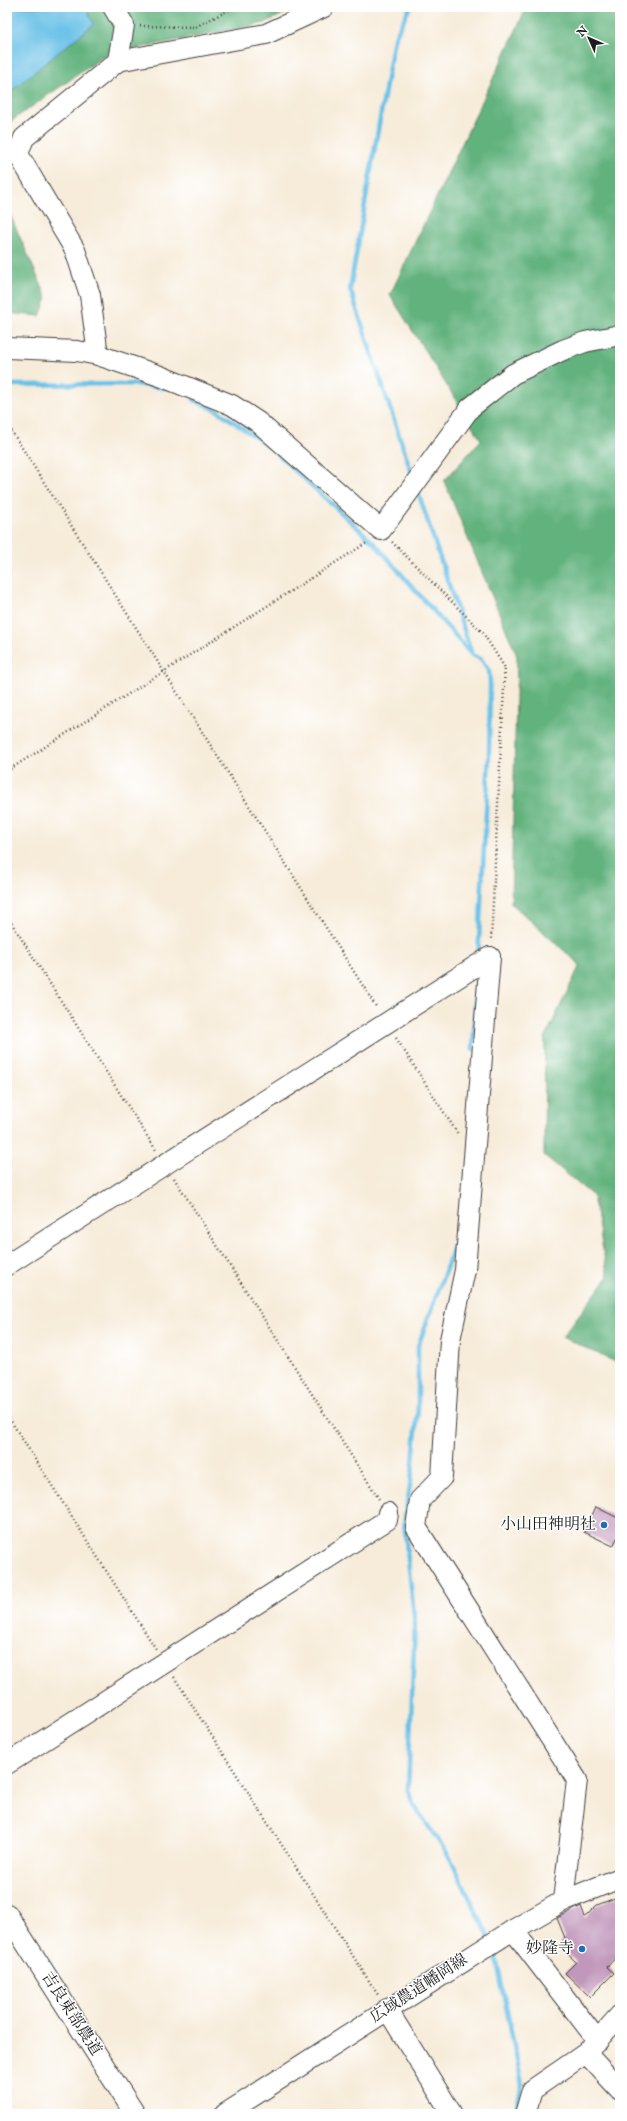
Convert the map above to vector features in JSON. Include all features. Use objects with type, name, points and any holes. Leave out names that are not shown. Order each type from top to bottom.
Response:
[{"type":"street","points":[[113,7],[124,25],[118,62]]},
{"type":"street","points":[[98,355],[90,295],[75,250],[18,154],[24,138],[118,62],[266,34],[324,7]]},
{"type":"street","points":[[7,348],[77,351],[98,355],[160,376],[232,405],[258,422],[380,530],[470,408],[513,374],[580,344],[620,335]]},
{"type":"street","points":[[7,1265],[490,957]]},
{"type":"street","points":[[490,957],[465,1270],[450,1340],[442,1477],[420,1500],[416,1527],[577,1780],[563,1902]]},
{"type":"street","points":[[7,1764],[165,1664],[387,1520],[388,1513]]},
{"type":"street","name":"広域農道幡岡線","points":[[225,2114],[483,1948],[563,1902],[620,1878]]},
{"type":"street","name":"吉良東部農道","points":[[7,1914],[135,2114]]},
{"type":"street","points":[[507,1934],[592,2047],[620,2090]]},
{"type":"street","points":[[387,2009],[452,2114]]},
{"type":"street","points":[[525,2114],[532,2090],[592,2047],[620,2015]]},
{"type":"path","points":[[124,25],[195,27],[235,7]]},
{"type":"path","points":[[7,424],[386,1023],[475,1159]]},
{"type":"path","points":[[7,771],[366,543],[380,530],[483,632],[505,668],[490,957]]},
{"type":"path","points":[[7,916],[388,1513]]},
{"type":"path","points":[[7,1415],[387,2009]]},
{"type":"green space","points":[[7,7],[297,7],[265,23],[107,54],[7,124]]},
{"type":"green space","points":[[527,7],[620,7],[620,1364],[562,1337],[608,1277],[593,1196],[544,1155],[545,1038],[580,965],[511,903],[517,656],[444,481],[481,440],[390,295]]},
{"type":"green space","points":[[7,208],[47,298],[40,316],[7,313]]},
{"type":"water","points":[[8,7],[85,7],[94,24],[7,94]]},
{"type":"building","name":"小山田神明社","points":[[596,1507],[620,1519],[620,1533],[613,1546],[584,1532]]},
{"type":"building","name":"妙隆寺","points":[[620,1896],[620,1953],[607,1967],[614,1973],[590,1997],[565,1973],[576,1962],[558,1945],[565,1938],[557,1918],[581,1906],[585,1917],[597,1905]]},
{"type":"waterway","points":[[410,7],[394,39],[350,289],[413,477]]},
{"type":"waterway","points":[[7,385],[135,384],[165,388]]},
{"type":"waterway","points":[[194,400],[218,411],[270,447],[375,544],[472,655],[481,659],[489,671],[489,757],[478,959]]},
{"type":"waterway","points":[[417,489],[471,651]]},
{"type":"waterway","points":[[473,1049],[477,972]]},
{"type":"waterway","points":[[459,1233],[418,1346],[418,1408],[412,1474],[404,1523],[415,1624],[408,1790],[413,1804],[449,1856],[490,1939]]},
{"type":"waterway","points":[[494,1948],[522,2084],[515,2114]]},
{"type":"place","name":"小山田神明社","points":[[604,1525]]},
{"type":"place","name":"妙隆寺","points":[[582,1949]]}]
